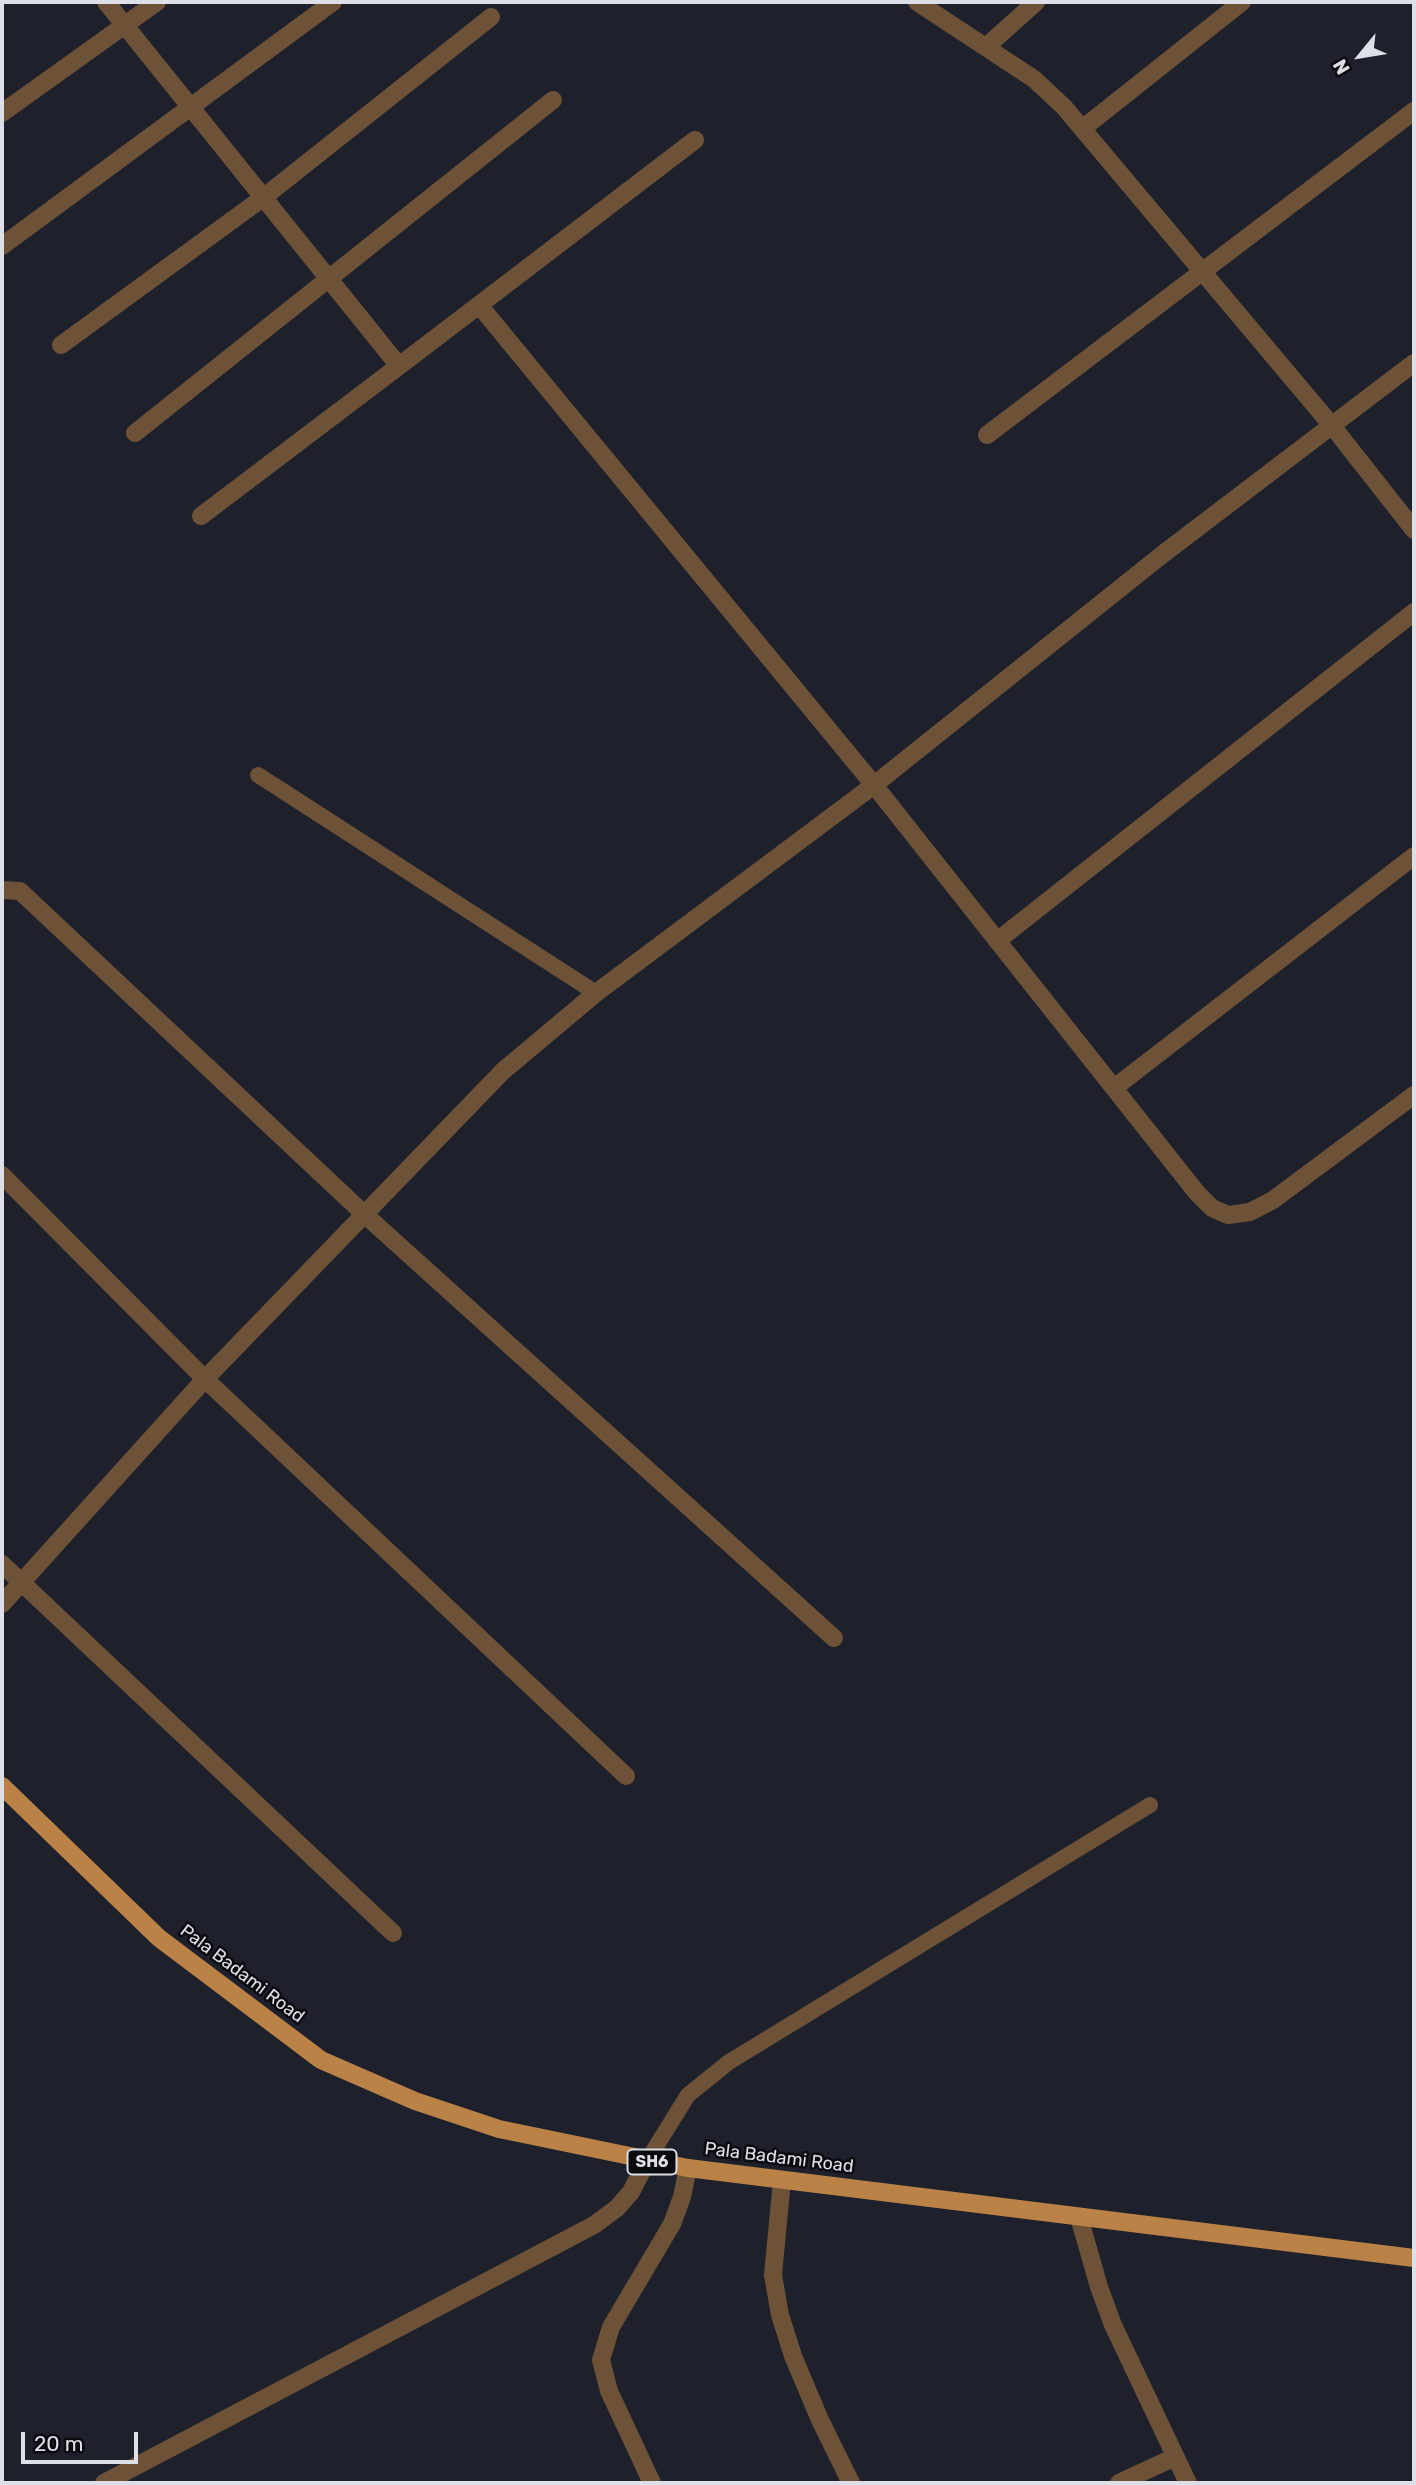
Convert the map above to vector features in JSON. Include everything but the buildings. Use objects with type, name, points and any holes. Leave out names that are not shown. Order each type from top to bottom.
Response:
[{"type":"main road","name":"Pala Badami Road","points":[[2,1786],[159,1938],[321,2060],[415,2101],[499,2129],[688,2168],[1414,2258]]},
{"type":"street","points":[[106,2],[399,366]]},
{"type":"street","points":[[2,113],[157,2]]},
{"type":"street","points":[[2,246],[333,2]]},
{"type":"street","points":[[917,2],[1034,79],[1064,107],[1333,427],[1414,530]]},
{"type":"street","points":[[987,46],[1036,2]]},
{"type":"street","points":[[1082,129],[1242,2]]},
{"type":"street","points":[[61,345],[264,197],[491,17]]},
{"type":"street","points":[[135,433],[553,100]]},
{"type":"street","points":[[987,435],[1414,111]]},
{"type":"street","points":[[201,516],[695,140]]},
{"type":"street","points":[[479,305],[874,785],[1197,1193],[1212,1208],[1228,1215],[1250,1212],[1273,1199],[1414,1095]]},
{"type":"street","points":[[2,1604],[205,1379],[503,1071],[596,993],[874,785],[1164,554],[1414,363]]},
{"type":"street","points":[[998,941],[1414,612]]},
{"type":"street","points":[[1114,1088],[1414,856]]},
{"type":"street","points":[[2,890],[20,891],[363,1213],[834,1638]]},
{"type":"street","points":[[2,1175],[205,1379],[626,1776]]},
{"type":"street","points":[[2,1564],[393,1933]]},
{"type":"street","points":[[104,2483],[594,2225],[617,2208],[631,2192],[647,2161]]},
{"type":"street","points":[[652,2483],[609,2391],[601,2360],[611,2327],[672,2224],[682,2197],[688,2168]]},
{"type":"street","points":[[782,2180],[773,2275],[780,2315],[793,2356],[820,2420],[851,2483]]},
{"type":"street","points":[[1079,2217],[1113,2325],[1188,2483]]},
{"type":"street","points":[[1119,2483],[1175,2457]]},
{"type":"lane","points":[[258,775],[596,993]]},
{"type":"lane","points":[[647,2161],[688,2095],[729,2062],[1150,1805]]}]
